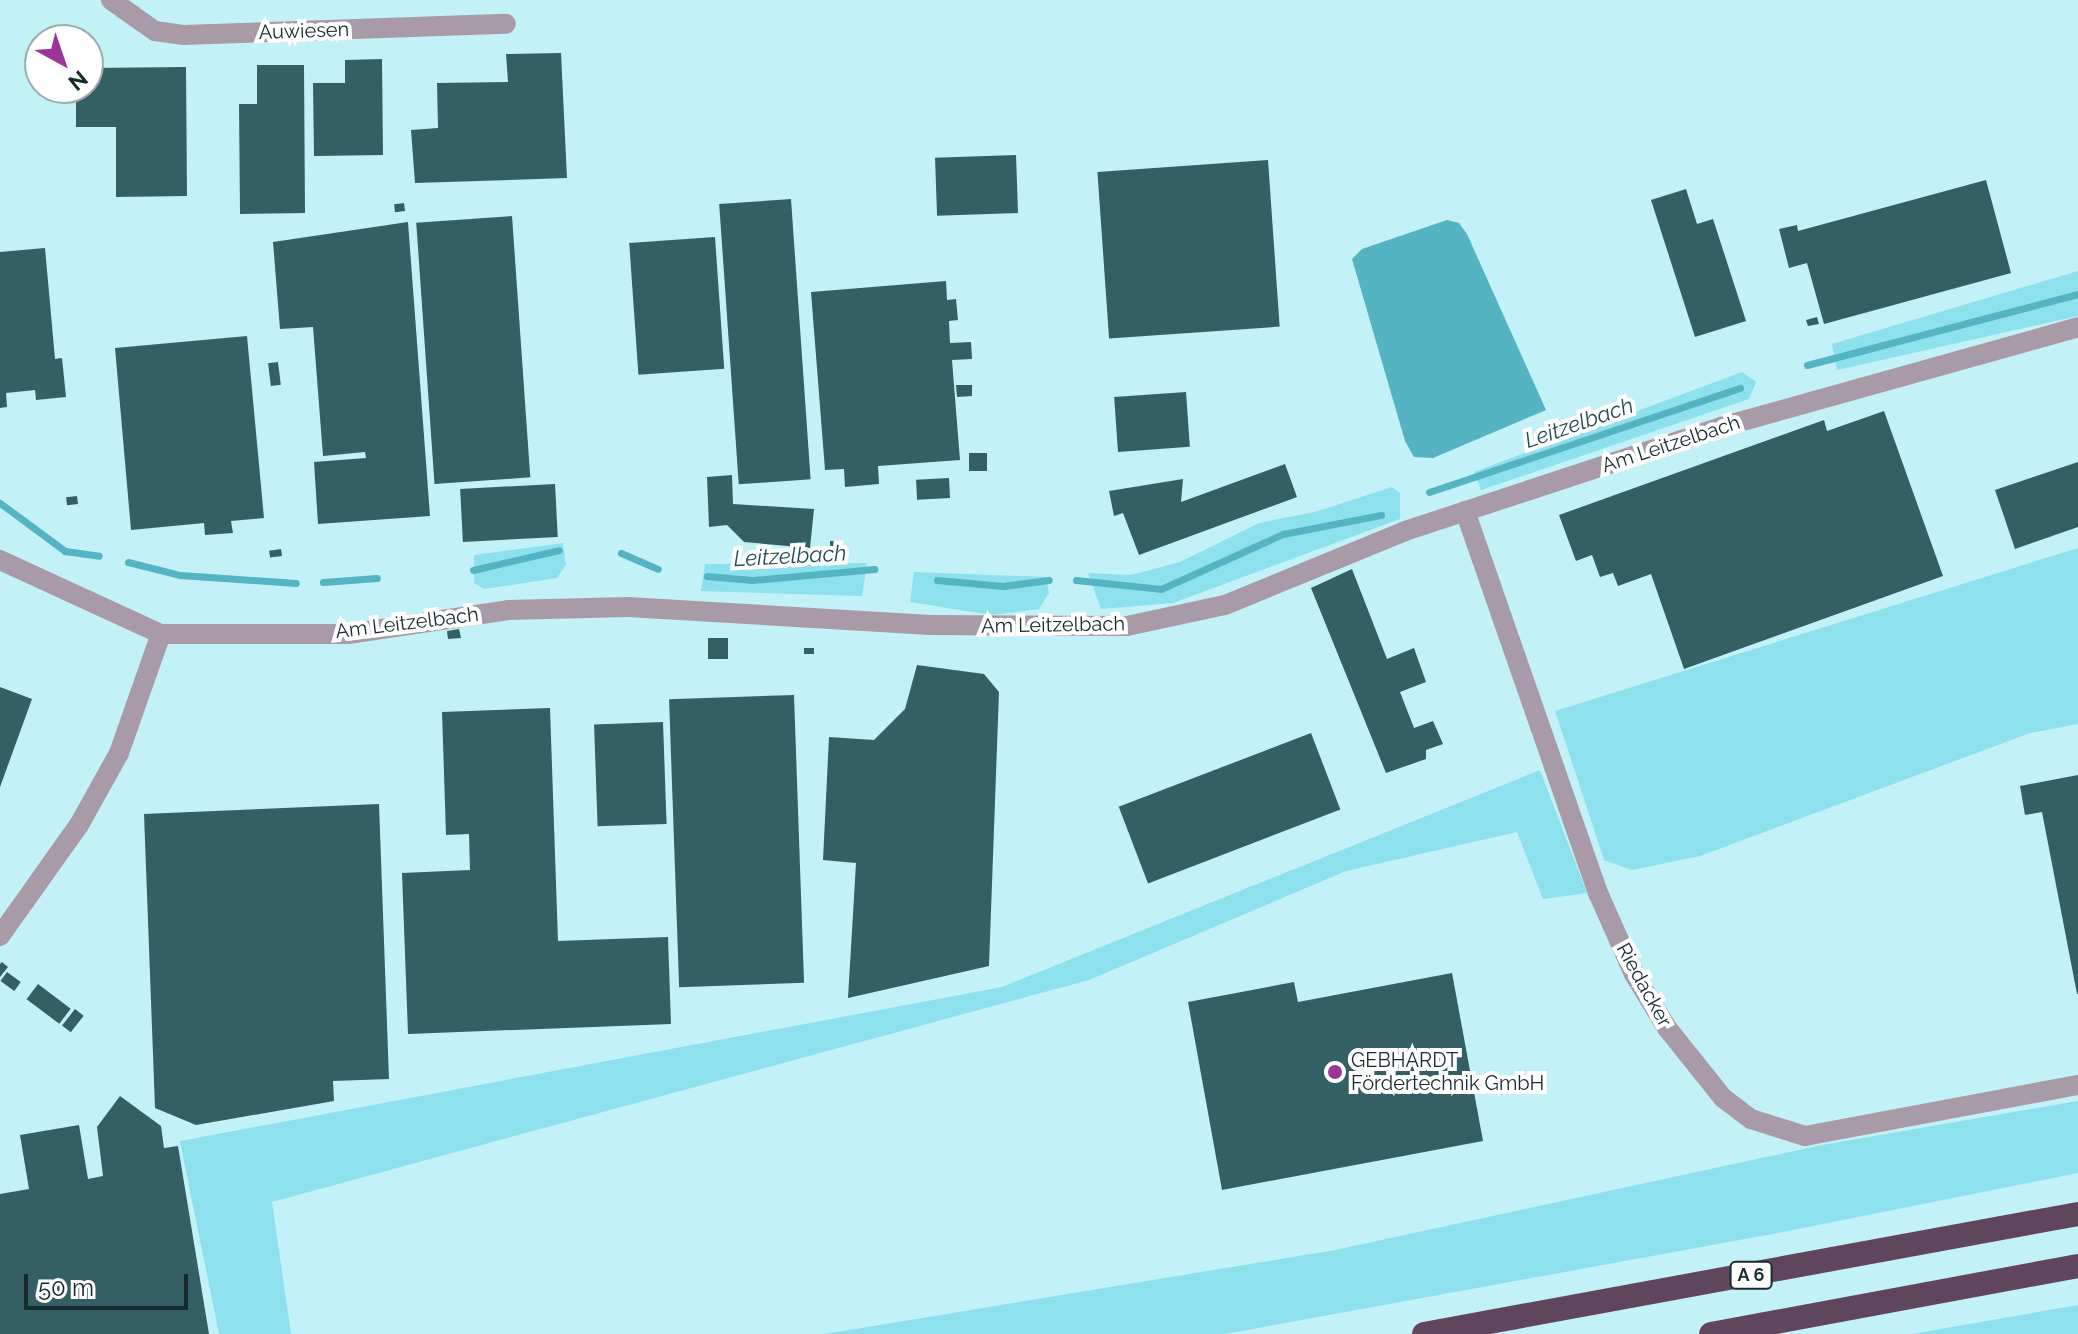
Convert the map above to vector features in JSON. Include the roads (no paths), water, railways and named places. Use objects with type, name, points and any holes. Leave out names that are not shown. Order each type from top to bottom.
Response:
[{"type":"highway","name":"A 6","points":[[1424,1334],[2078,1214]]},
{"type":"highway","points":[[1711,1334],[2078,1266]]},
{"type":"street","name":"Auwiesen","points":[[111,0],[155,31],[183,35],[506,24]]},
{"type":"street","name":"Am Leitzelbach","points":[[0,560],[161,634],[348,634],[508,610],[628,607],[930,625],[1127,626],[1225,605],[1465,511],[1783,408],[2078,327]]},
{"type":"street","name":"Riedacker","points":[[1465,511],[1599,895],[1634,974],[1667,1028],[1723,1098],[1751,1119],[1805,1136],[2078,1085]]},
{"type":"street","points":[[0,936],[79,825],[119,753],[161,634]]},
{"type":"waterway","name":"Leitzelbach","points":[[1807,365],[2078,294]]},
{"type":"waterway","name":"Leitzelbach","points":[[1429,492],[1740,388]]},
{"type":"waterway","name":"Leitzelbach","points":[[0,503],[65,551],[99,556]]},
{"type":"waterway","name":"Leitzelbach","points":[[1076,580],[1161,589],[1283,534],[1381,515]]},
{"type":"waterway","name":"Leitzelbach","points":[[473,570],[559,550]]},
{"type":"waterway","name":"Leitzelbach","points":[[621,553],[658,569]]},
{"type":"waterway","name":"Leitzelbach","points":[[128,562],[180,575],[296,583]]},
{"type":"waterway","name":"Leitzelbach","points":[[707,576],[752,580],[875,569]]},
{"type":"waterway","name":"Leitzelbach","points":[[323,582],[377,578]]},
{"type":"waterway","name":"Leitzelbach","points":[[937,580],[1003,586],[1049,580]]},
{"type":"place","name":"GEBHARDT Fördertechnik GmbH","points":[[1335,1072]]}]
